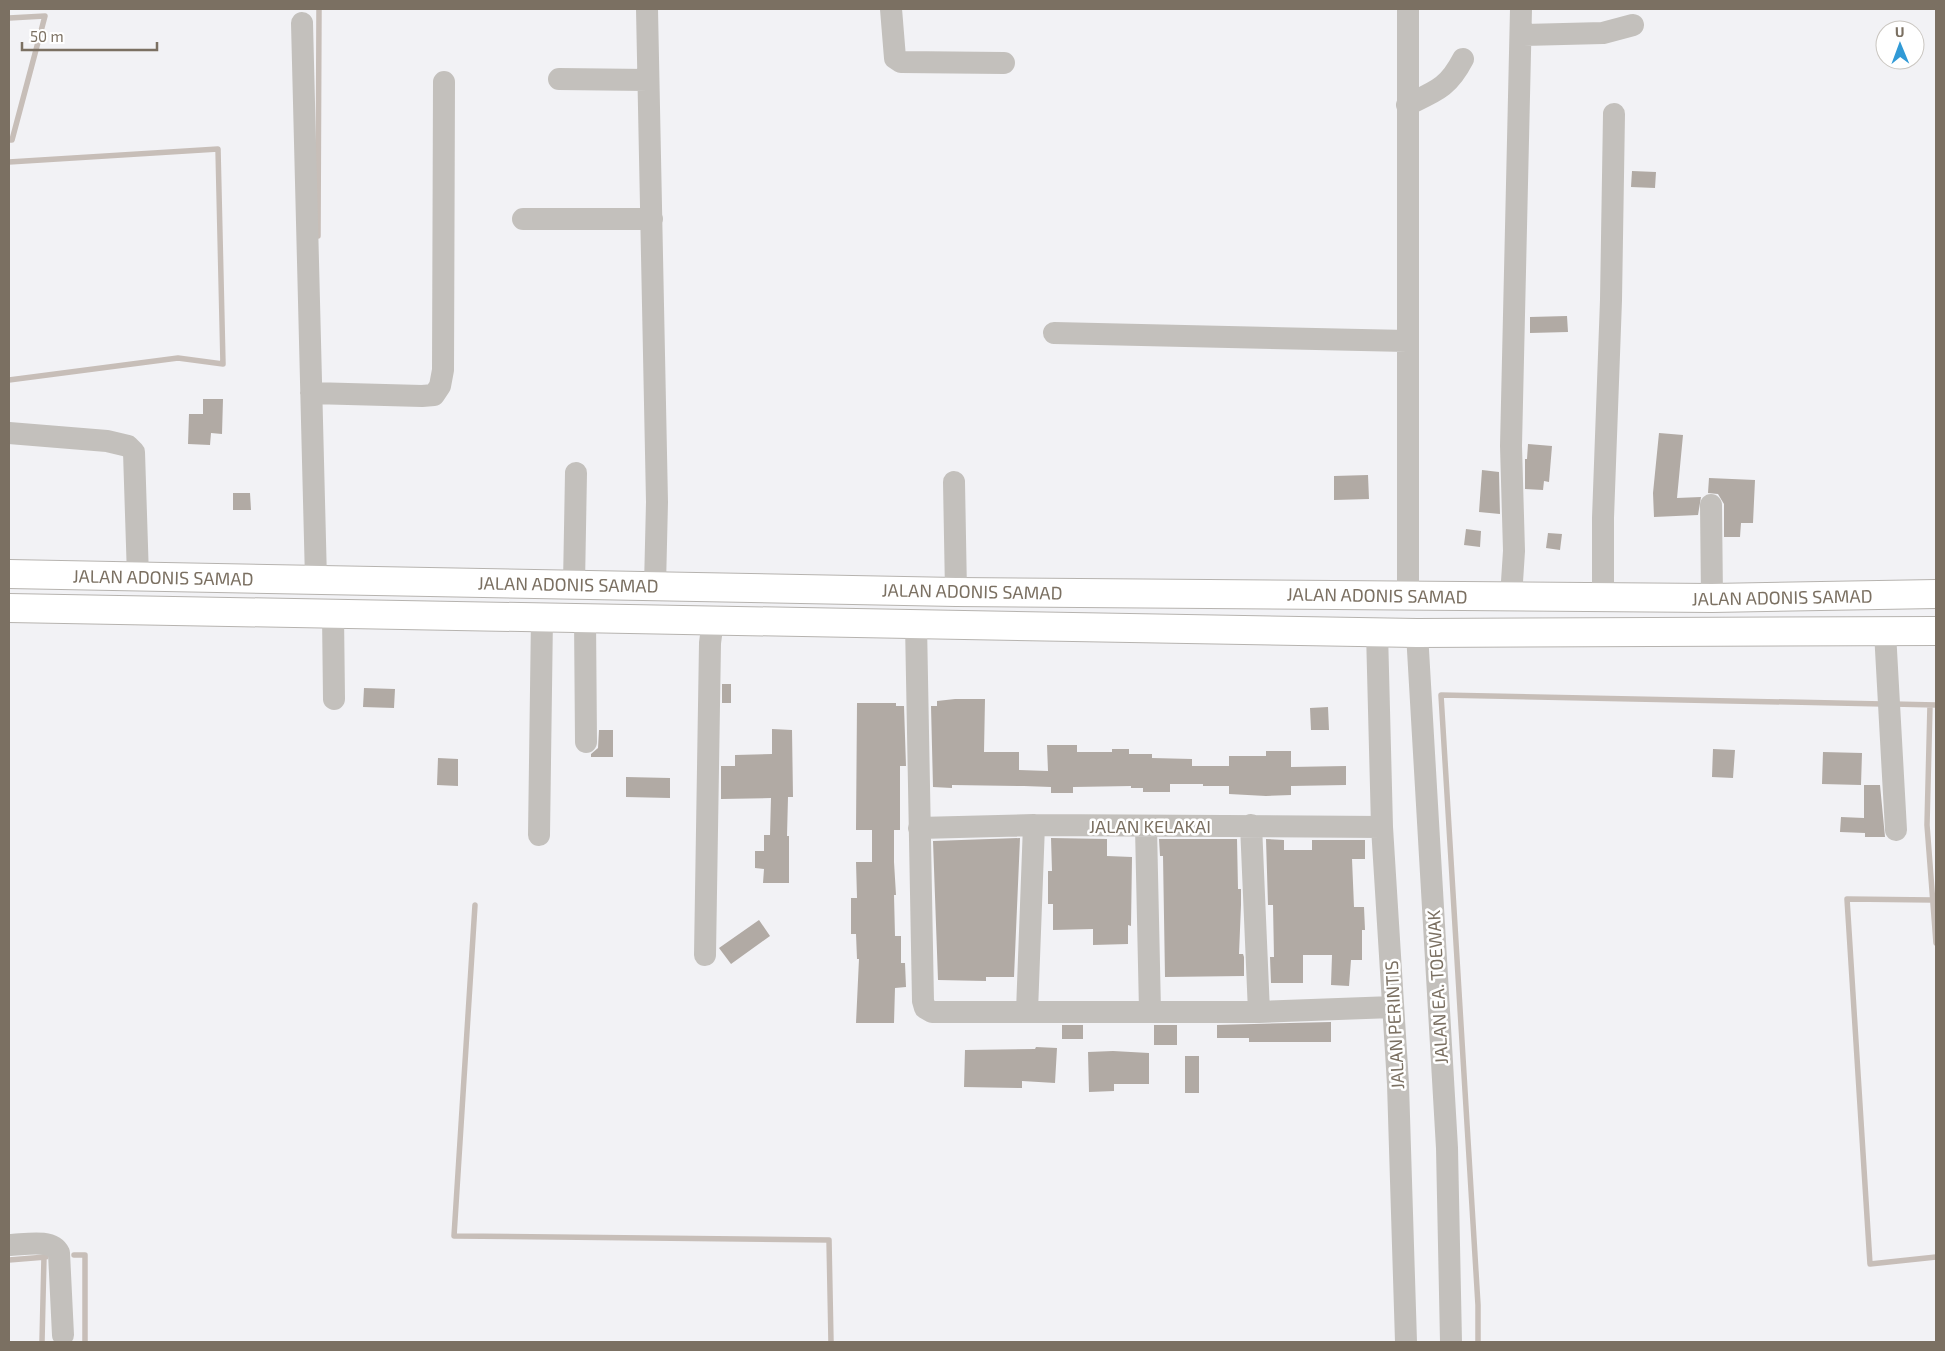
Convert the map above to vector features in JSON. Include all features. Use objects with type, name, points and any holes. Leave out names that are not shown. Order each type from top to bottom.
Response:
[{"type":"highway","name":"JALAN ADONIS SAMAD","points":[[9,574],[956,592],[1603,598],[1936,594]]},
{"type":"highway","points":[[1659,598],[1659,633]]},
{"type":"highway","points":[[9,608],[584,618],[712,632],[916,635],[1936,631]]},
{"type":"street","points":[[647,9],[657,502],[655,586]]},
{"type":"street","points":[[891,9],[895,58],[901,62],[1004,63]]},
{"type":"street","points":[[1408,9],[1408,596]]},
{"type":"street","points":[[1511,597],[1514,551],[1511,446],[1521,9]]},
{"type":"street","points":[[302,23],[316,580]]},
{"type":"street","points":[[1521,35],[1603,33],[1633,25]]},
{"type":"street","points":[[1407,105],[1434,92],[1454,78],[1463,59]]},
{"type":"street","points":[[559,79],[648,80]]},
{"type":"street","points":[[312,392],[422,396],[434,395],[440,386],[443,370],[444,82]]},
{"type":"street","points":[[1603,598],[1603,518],[1611,300],[1614,114]]},
{"type":"street","points":[[523,219],[652,219]]},
{"type":"street","points":[[1054,334],[1407,341]]},
{"type":"street","points":[[9,433],[107,441],[128,446],[134,452],[138,577]]},
{"type":"street","points":[[574,584],[576,473]]},
{"type":"street","points":[[954,482],[956,592]]},
{"type":"street","points":[[1711,505],[1712,598]]},
{"type":"street","points":[[333,615],[334,695]]},
{"type":"street","points":[[539,835],[542,686],[540,648],[542,617]]},
{"type":"street","points":[[584,618],[586,742]]},
{"type":"street","points":[[705,955],[712,632]]},
{"type":"street","name":"JALAN PERINTIS","points":[[1377,632],[1382,827],[1393,1007],[1406,1342]]},
{"type":"street","points":[[1885,632],[1896,830]]},
{"type":"street","name":"JALAN EA. TOEWAK","points":[[1417,633],[1447,1148],[1451,1342]]},
{"type":"street","points":[[916,635],[923,1001],[925,1008],[932,1012],[1259,1012],[1393,1007]]},
{"type":"street","points":[[1027,1011],[1034,825]]},
{"type":"street","name":"JALAN KELAKAI","points":[[919,828],[1034,825],[1146,828],[1251,825],[1382,827]]},
{"type":"street","points":[[1251,825],[1259,1012]]},
{"type":"street","points":[[1146,828],[1150,1011]]},
{"type":"street","points":[[9,1245],[40,1244],[53,1246],[57,1249],[59,1253],[63,1335]]},
{"type":"building","points":[[1632,171],[1656,172],[1655,188],[1631,187]]},
{"type":"building","points":[[1567,316],[1568,332],[1530,333],[1530,317]]},
{"type":"building","points":[[203,399],[223,399],[222,434],[211,433],[210,445],[188,444],[189,414],[203,414]]},
{"type":"building","points":[[1659,433],[1683,435],[1677,498],[1701,497],[1698,515],[1654,517],[1653,493]]},
{"type":"building","points":[[1528,444],[1552,446],[1549,482],[1544,481],[1543,490],[1525,489],[1525,459],[1527,459]]},
{"type":"building","points":[[1482,470],[1499,472],[1500,514],[1479,512]]},
{"type":"building","points":[[1368,475],[1369,499],[1334,500],[1334,476]]},
{"type":"building","points":[[1709,478],[1755,480],[1753,523],[1741,523],[1740,537],[1724,537],[1724,504],[1718,494],[1708,493]]},
{"type":"building","points":[[233,493],[250,493],[251,510],[233,510]]},
{"type":"building","points":[[1466,529],[1481,531],[1480,547],[1464,545]]},
{"type":"building","points":[[1548,533],[1562,534],[1560,550],[1546,548]]},
{"type":"building","points":[[722,684],[731,684],[731,703],[722,703]]},
{"type":"building","points":[[364,688],[395,689],[394,708],[363,707]]},
{"type":"building","points":[[985,699],[984,752],[1019,752],[1019,770],[1048,771],[1047,745],[1077,745],[1077,752],[1112,752],[1112,749],[1129,749],[1129,754],[1152,754],[1152,758],[1192,759],[1192,766],[1229,766],[1229,756],[1266,756],[1266,751],[1291,751],[1291,767],[1346,766],[1346,785],[1291,786],[1291,795],[1266,796],[1229,794],[1229,786],[1203,786],[1203,784],[1170,784],[1170,792],[1143,792],[1143,788],[1131,788],[1131,786],[1073,787],[1073,793],[1051,793],[1051,787],[952,785],[952,788],[933,787],[931,706],[937,706],[937,701]]},
{"type":"building","points":[[857,703],[896,703],[896,706],[904,706],[906,766],[900,766],[900,830],[894,830],[896,895],[894,895],[895,936],[901,936],[901,963],[905,963],[906,987],[895,988],[894,1023],[856,1023],[859,959],[857,959],[856,934],[851,934],[851,898],[857,898],[856,862],[872,862],[872,830],[856,830]]},
{"type":"building","points":[[1328,707],[1329,730],[1311,730],[1310,708]]},
{"type":"building","points":[[772,729],[792,730],[793,797],[788,797],[787,836],[789,836],[789,883],[763,883],[764,869],[755,868],[755,851],[764,851],[764,835],[770,835],[771,798],[721,799],[721,766],[735,766],[735,755],[772,754]]},
{"type":"building","points":[[599,730],[613,730],[613,757],[591,757],[591,754],[598,748]]},
{"type":"building","points":[[1713,749],[1735,750],[1733,778],[1712,777]]},
{"type":"building","points":[[1823,752],[1862,753],[1861,785],[1822,784]]},
{"type":"building","points":[[438,758],[458,759],[458,786],[437,785]]},
{"type":"building","points":[[626,777],[670,778],[670,798],[626,797]]},
{"type":"building","points":[[1864,785],[1880,785],[1885,837],[1865,837],[1865,833],[1840,832],[1841,817],[1864,818]]},
{"type":"building","points":[[1020,838],[1014,977],[986,977],[986,981],[938,980],[933,841]]},
{"type":"building","points":[[1051,838],[1107,839],[1107,856],[1132,857],[1131,926],[1128,925],[1128,944],[1093,945],[1093,929],[1053,930],[1053,904],[1048,904],[1048,871],[1052,871]]},
{"type":"building","points":[[1159,839],[1237,839],[1238,889],[1241,889],[1239,954],[1243,954],[1244,957],[1244,976],[1165,977],[1163,856],[1160,856]]},
{"type":"building","points":[[1266,839],[1284,840],[1284,850],[1312,850],[1312,840],[1365,840],[1365,859],[1352,859],[1354,907],[1364,907],[1365,930],[1362,930],[1362,960],[1351,960],[1349,986],[1331,985],[1332,955],[1303,955],[1303,983],[1271,983],[1270,957],[1274,957],[1273,905],[1268,905]]},
{"type":"building","points":[[759,920],[770,936],[731,964],[719,948]]},
{"type":"building","points":[[1331,1022],[1331,1042],[1249,1042],[1249,1038],[1217,1038],[1217,1025]]},
{"type":"building","points":[[1062,1025],[1083,1025],[1083,1039],[1062,1039]]},
{"type":"building","points":[[1154,1025],[1177,1025],[1177,1045],[1154,1045]]},
{"type":"building","points":[[1036,1047],[1057,1048],[1055,1083],[1022,1081],[1022,1088],[964,1087],[965,1050],[1035,1049]]},
{"type":"building","points":[[1088,1052],[1149,1053],[1149,1084],[1114,1084],[1114,1091],[1089,1092]]},
{"type":"building","points":[[1185,1056],[1199,1056],[1199,1093],[1185,1093]]},
{"type":"waterway","points":[[318,236],[319,9]]},
{"type":"waterway","points":[[9,18],[45,16],[12,140],[9,140]]},
{"type":"waterway","points":[[9,162],[218,149],[223,364],[178,358],[9,380]]},
{"type":"waterway","points":[[1478,1342],[1478,1305],[1441,695],[1883,704]]},
{"type":"waterway","points":[[1893,704],[1936,705]]},
{"type":"waterway","points":[[1930,705],[1927,825],[1936,943]]},
{"type":"waterway","points":[[1933,900],[1847,899],[1870,1264],[1936,1257]]},
{"type":"waterway","points":[[475,905],[454,1236],[829,1240],[831,1342]]},
{"type":"waterway","points":[[74,1255],[85,1255],[85,1342]]},
{"type":"waterway","points":[[42,1342],[44,1257]]},
{"type":"waterway","points":[[9,1260],[46,1257]]}]
